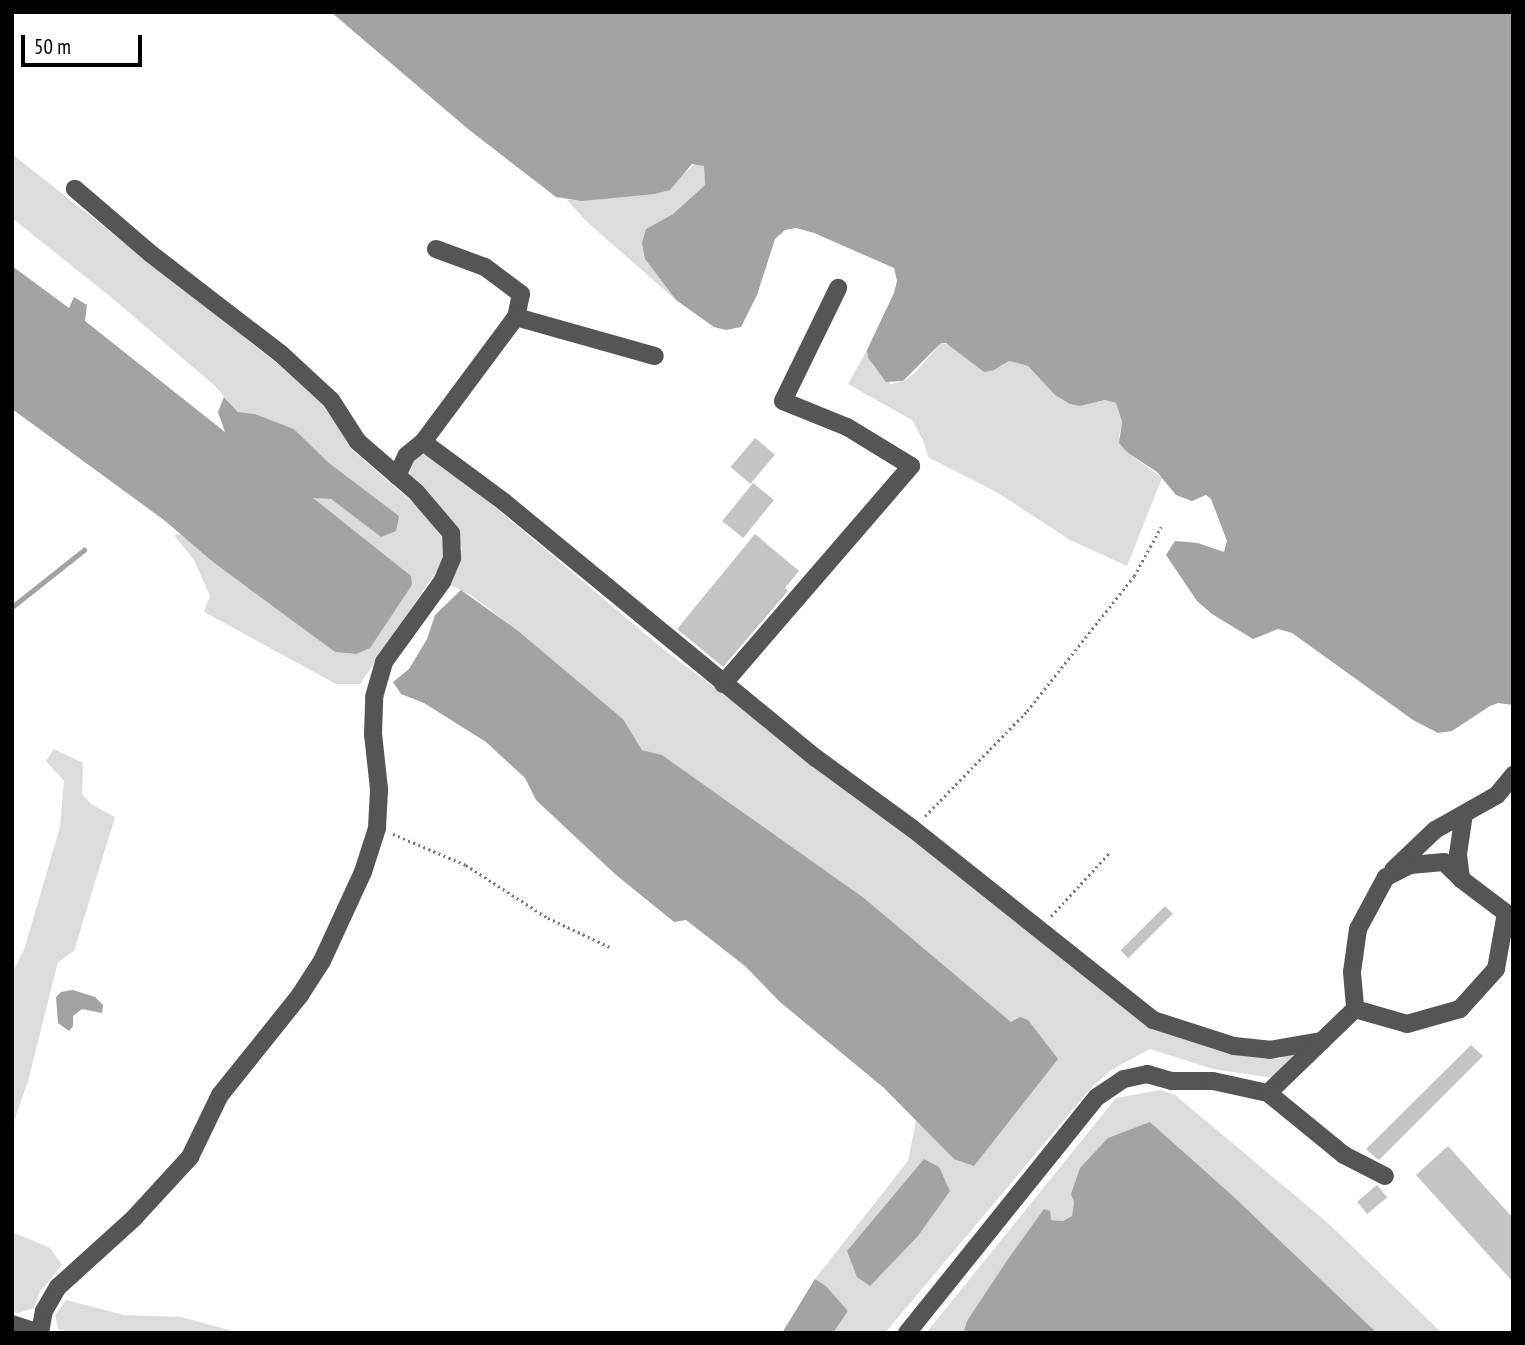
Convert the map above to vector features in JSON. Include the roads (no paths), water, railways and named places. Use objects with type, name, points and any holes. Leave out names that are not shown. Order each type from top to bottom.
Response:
[{"type":"street","points":[[12,1324],[40,1333],[44,1311],[58,1287],[134,1218],[190,1157],[220,1095],[300,995],[322,961],[351,897],[377,828],[379,789],[373,734],[374,697],[384,662],[442,582],[452,558],[451,533],[397,476],[358,442],[331,400],[281,354],[150,253],[75,189]]},
{"type":"street","points":[[397,476],[407,455],[423,442],[516,317],[521,294],[485,267],[436,249]]},
{"type":"street","points":[[723,684],[911,466],[847,427],[783,401],[838,288]]},
{"type":"street","points":[[516,317],[655,356]]},
{"type":"street","points":[[423,442],[504,502],[816,758],[913,829],[1153,1020],[1234,1046],[1270,1050],[1322,1041]]},
{"type":"street","points":[[1355,1009],[1352,972],[1358,929],[1386,877],[1434,830],[1497,795],[1513,775]]},
{"type":"street","points":[[1461,880],[1458,854],[1464,814]]},
{"type":"street","points":[[1355,1009],[1407,1024],[1460,1009],[1496,969],[1506,913],[1461,880],[1444,862],[1410,865],[1386,877]]},
{"type":"street","points":[[1268,1093],[1355,1009]]},
{"type":"street","points":[[907,1333],[1097,1097],[1124,1079],[1147,1074],[1172,1082],[1213,1081],[1268,1093],[1344,1155],[1385,1176]]},
{"type":"waterway","points":[[12,607],[84,550]]}]
